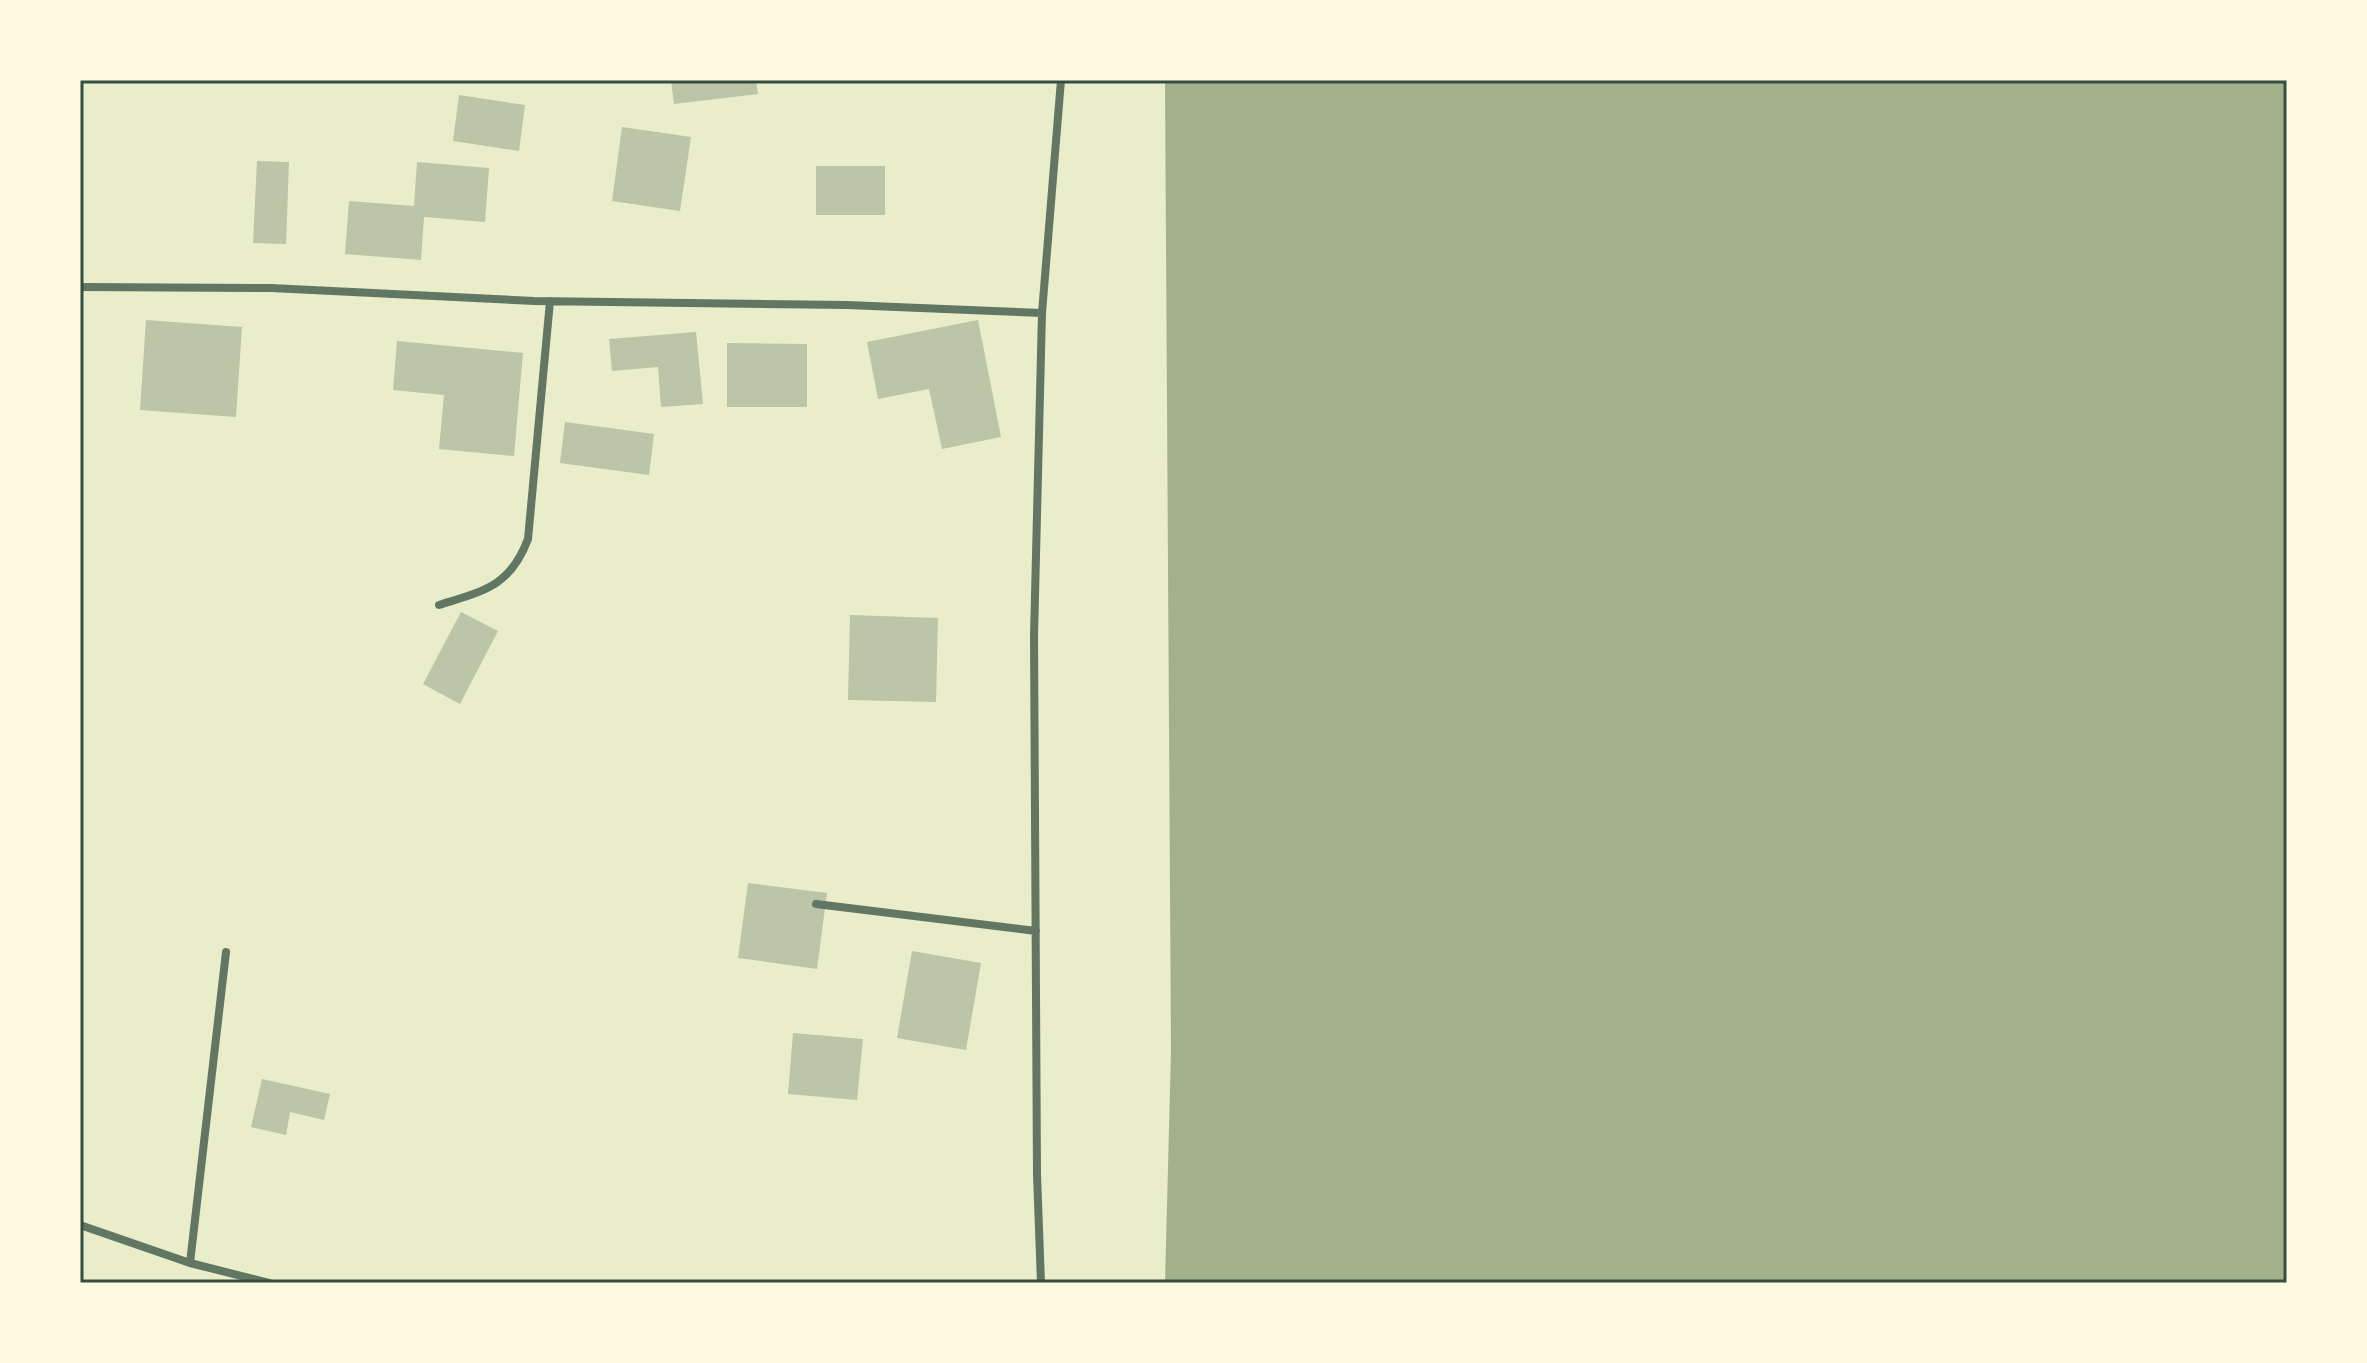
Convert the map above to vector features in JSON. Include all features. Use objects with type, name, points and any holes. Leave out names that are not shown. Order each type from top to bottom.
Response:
[{"type":"street","points":[[1041,1283],[1037,1174],[1034,636],[1042,313],[1061,80]]},
{"type":"street","points":[[80,287],[271,288],[550,301],[847,305],[1042,313]]},
{"type":"street","points":[[439,605],[488,589],[509,575],[520,561],[528,539],[550,301]]},
{"type":"street","points":[[816,904],[1036,931]]},
{"type":"street","points":[[190,1263],[226,952]]},
{"type":"street","points":[[80,1225],[190,1263],[269,1283]]},
{"type":"shaded area","points":[[1165,80],[2287,80],[2287,1283],[1165,1283],[1171,1051]]},
{"type":"building","points":[[671,80],[756,80],[758,94],[674,104]]},
{"type":"building","points":[[459,95],[525,105],[519,151],[453,141]]},
{"type":"building","points":[[622,127],[691,137],[680,211],[612,201]]},
{"type":"building","points":[[257,161],[289,162],[286,244],[253,243]]},
{"type":"building","points":[[417,162],[489,168],[485,222],[424,217],[421,260],[345,254],[349,201],[414,206]]},
{"type":"building","points":[[816,166],[885,166],[885,215],[816,215]]},
{"type":"building","points":[[146,320],[242,327],[236,417],[140,410]]},
{"type":"building","points":[[978,320],[1001,437],[942,449],[929,389],[878,399],[867,342]]},
{"type":"building","points":[[696,332],[703,404],[661,407],[658,367],[612,371],[609,339]]},
{"type":"building","points":[[397,341],[523,353],[514,456],[439,449],[444,395],[393,390]]},
{"type":"building","points":[[727,343],[807,344],[807,407],[727,407]]},
{"type":"building","points":[[565,422],[654,434],[649,475],[560,463]]},
{"type":"building","points":[[461,612],[498,631],[460,704],[423,684]]},
{"type":"building","points":[[850,615],[938,618],[936,702],[848,700]]},
{"type":"building","points":[[748,883],[827,893],[817,969],[738,958]]},
{"type":"building","points":[[912,951],[981,963],[966,1050],[897,1038]]},
{"type":"building","points":[[793,1033],[863,1039],[857,1100],[788,1094]]},
{"type":"building","points":[[262,1079],[330,1094],[324,1120],[290,1112],[286,1135],[251,1127]]}]
